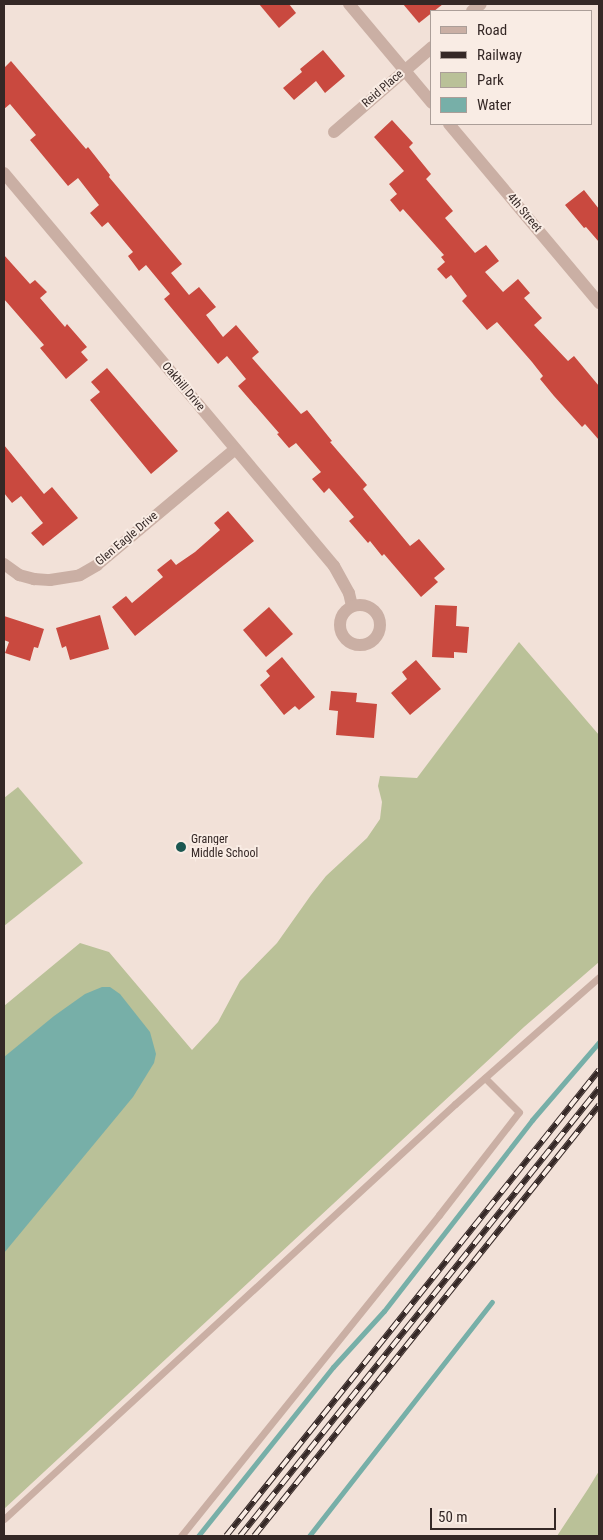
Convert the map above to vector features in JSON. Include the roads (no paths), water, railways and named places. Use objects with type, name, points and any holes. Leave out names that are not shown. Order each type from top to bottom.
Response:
[{"type":"street","points":[[348,4],[430,101]]},
{"type":"street","name":"Reid Place","points":[[334,132],[430,49]]},
{"type":"street","name":"4th Street","points":[[450,125],[599,303]]},
{"type":"street","name":"Oakhill Drive","points":[[4,173],[334,566],[343,580],[352,606]]},
{"type":"street","name":"Glen Eagle Drive","points":[[4,564],[19,575],[34,580],[50,580],[80,575],[96,565],[235,449]]},
{"type":"lane","points":[[4,1519],[485,1078],[599,977]]},
{"type":"lane","points":[[181,1536],[439,1215],[519,1112],[485,1078]]},
{"type":"water","points":[[102,987],[110,987],[120,994],[150,1032],[156,1054],[154,1063],[133,1097],[4,1253],[4,1057],[54,1016],[85,994]]},
{"type":"waterway","points":[[198,1536],[333,1367],[384,1311],[532,1120],[599,1042]]},
{"type":"waterway","points":[[309,1536],[492,1302]]},
{"type":"railway","points":[[226,1536],[599,1070]]},
{"type":"railway","points":[[240,1536],[599,1088]]},
{"type":"railway","points":[[254,1536],[599,1105]]},
{"type":"place","name":"Granger Middle School","points":[[181,847]]}]
